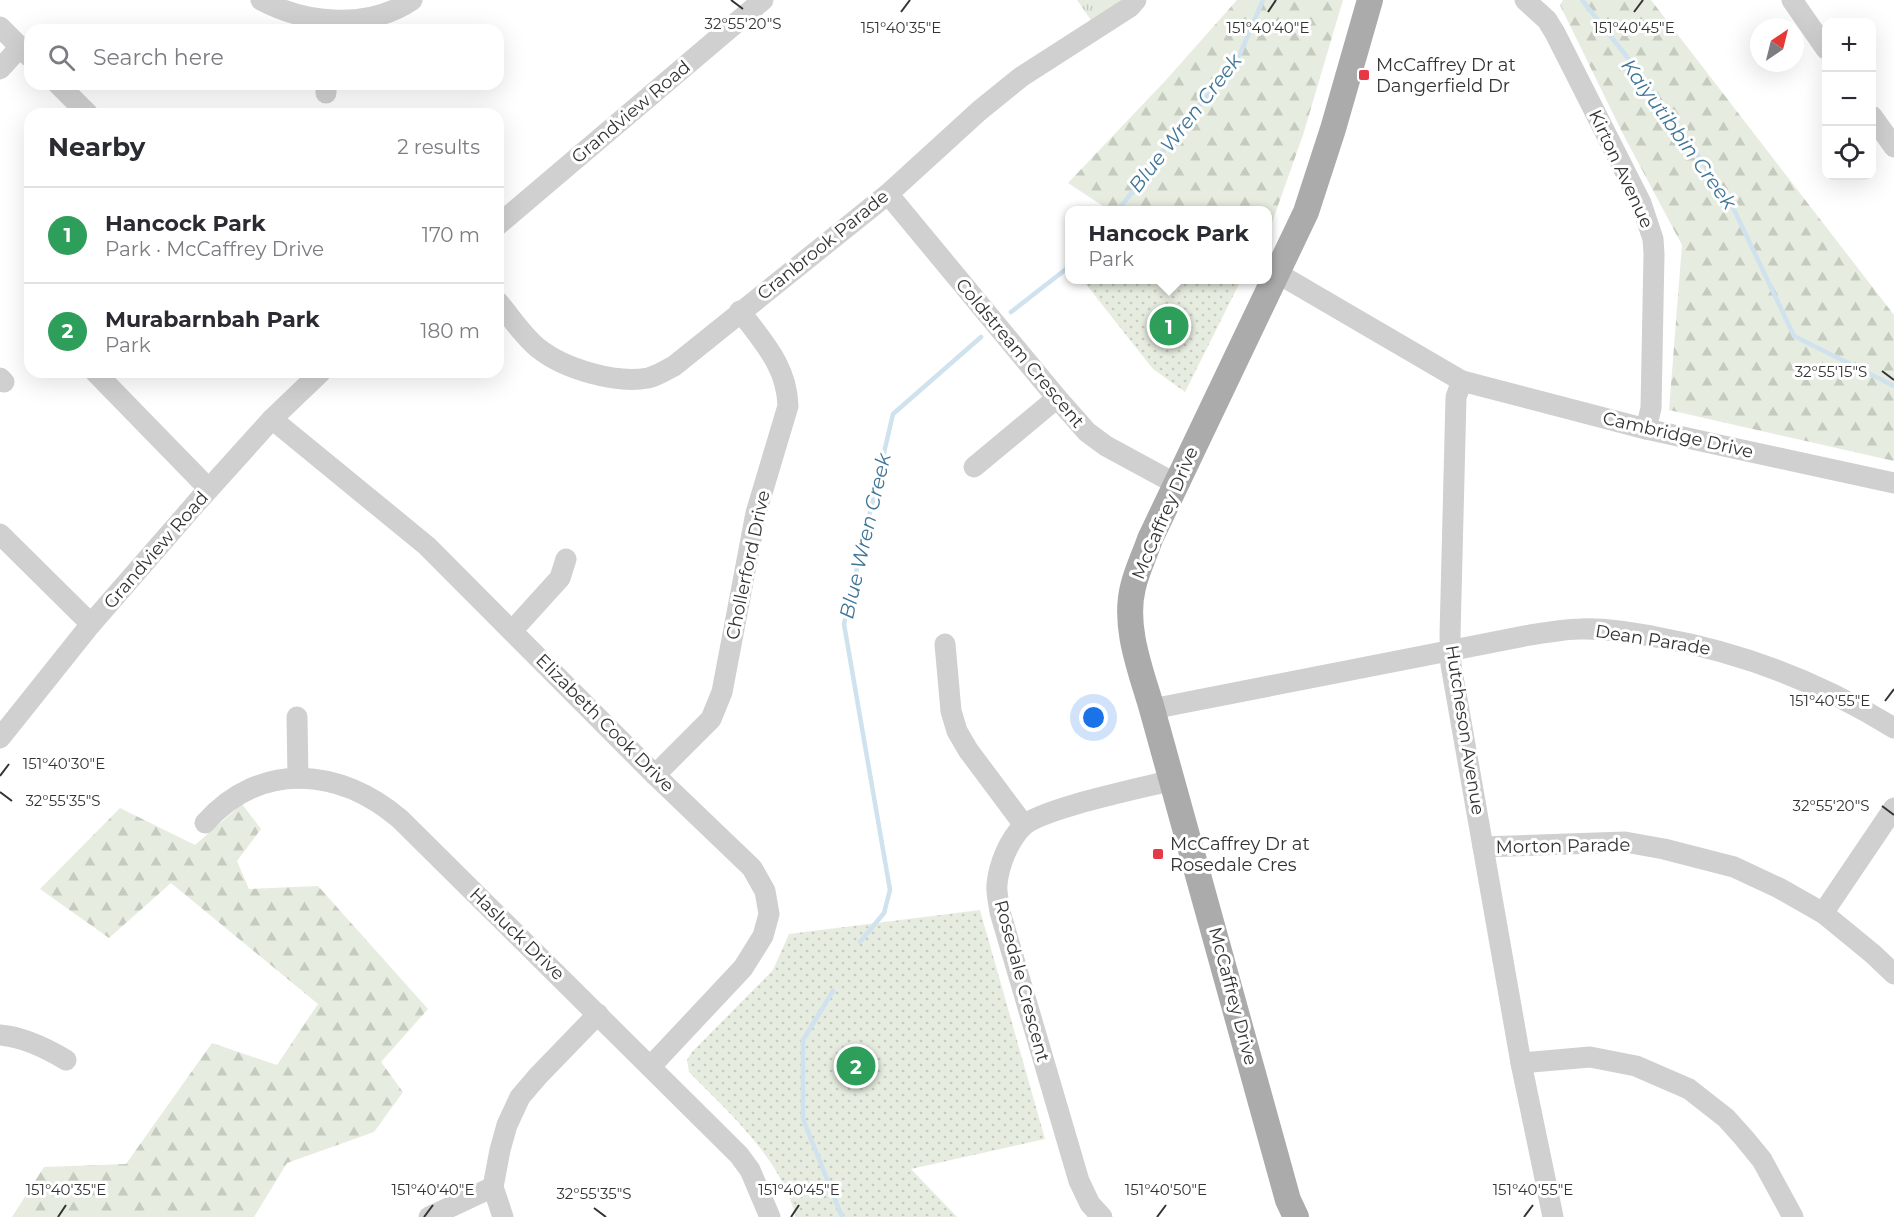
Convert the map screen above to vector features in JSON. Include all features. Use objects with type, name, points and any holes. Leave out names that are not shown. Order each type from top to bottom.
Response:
[{"type":"main road","name":"McCaffrey Drive","points":[[1272,283],[1306,212],[1333,129],[1370,0]]},
{"type":"main road","name":"McCaffrey Drive","points":[[1272,284],[1150,538],[1133,587],[1130,616],[1136,650],[1152,709],[1288,1200],[1296,1217]]},
{"type":"street","points":[[261,0],[322,24]]},
{"type":"street","points":[[338,24],[381,15],[412,0]]},
{"type":"street","name":"Cranbrook Parade","points":[[504,309],[536,347],[557,362],[593,374],[630,380],[651,377],[674,366],[888,194],[979,111],[1021,77],[1130,7],[1136,0]]},
{"type":"street","name":"Kirton Avenue","points":[[1525,0],[1547,20],[1555,33],[1641,203],[1649,224],[1654,254],[1651,408],[1646,429]]},
{"type":"street","points":[[1792,0],[1822,43]]},
{"type":"street","name":"Grandview Road","points":[[504,220],[758,2]]},
{"type":"street","points":[[0,27],[24,51]]},
{"type":"street","points":[[0,69],[24,53]]},
{"type":"street","points":[[64,90],[82,108]]},
{"type":"street","points":[[1876,122],[1894,147]]},
{"type":"street","name":"Coldstream Crescent","points":[[888,194],[1057,398],[1096,440],[1176,484]]},
{"type":"street","points":[[1277,273],[1462,381]]},
{"type":"street","name":"Chollerford Drive","points":[[655,775],[711,719],[722,692],[756,513],[788,406],[788,388],[776,359],[740,311]]},
{"type":"street","points":[[101,378],[210,489]]},
{"type":"street","name":"Grandview Road","points":[[0,738],[91,624],[272,419],[315,378]]},
{"type":"street","name":"Cambridge Drive","points":[[1462,381],[1646,429],[1894,483]]},
{"type":"street","name":"Hutcheson Avenue","points":[[1462,381],[1456,397],[1450,651],[1521,1063],[1552,1217]]},
{"type":"street","points":[[974,467],[1057,398]]},
{"type":"street","name":"Elizabeth Cook Drive","points":[[272,419],[427,546],[655,775],[752,868],[765,891],[769,914],[763,936],[744,968],[651,1066]]},
{"type":"street","points":[[0,534],[91,624]]},
{"type":"street","points":[[512,631],[560,578],[566,559]]},
{"type":"street","name":"Dean Parade","points":[[1152,709],[1530,635],[1578,629],[1635,633],[1696,644],[1736,655],[1778,670],[1857,705],[1894,728]]},
{"type":"street","points":[[945,644],[951,711],[957,731],[968,750],[1024,825],[1053,812],[1173,780]]},
{"type":"street","points":[[297,717],[298,778]]},
{"type":"street","name":"Hasluck Drive","points":[[205,823],[220,806],[246,790],[274,781],[298,778],[329,781],[361,791],[381,802],[739,1155],[750,1170],[770,1217]]},
{"type":"street","points":[[1823,914],[1894,808]]},
{"type":"street","name":"Rosedale Crescent","points":[[1024,825],[1013,839],[1002,861],[996,886],[1000,912],[1079,1181],[1090,1204],[1102,1217]]},
{"type":"street","name":"Morton Parade","points":[[1483,847],[1625,842],[1664,849],[1734,867],[1779,888],[1823,914],[1874,954],[1894,974]]},
{"type":"street","points":[[503,1217],[493,1187],[502,1142],[520,1097],[598,1014]]},
{"type":"street","points":[[0,1035],[11,1036],[45,1048],[66,1060]]},
{"type":"street","points":[[1521,1063],[1590,1057],[1636,1066],[1689,1089],[1726,1118],[1762,1160],[1793,1217]]},
{"type":"street","points":[[429,1217],[493,1187]]},
{"type":"green space","points":[[1077,0],[1127,0],[1093,23]]},
{"type":"green space","points":[[1237,0],[1343,0],[1303,135],[1272,223],[1272,206],[1103,206],[1068,183],[1166,80]]},
{"type":"green space","points":[[1563,0],[1651,0],[1894,315],[1894,461],[1669,410],[1682,245],[1623,134],[1560,5]]},
{"type":"green space","points":[[1086,284],[1239,284],[1185,392],[1153,369]]},
{"type":"green space","points":[[242,804],[261,829],[237,861],[249,889],[318,886],[428,1009],[381,1062],[403,1092],[374,1132],[287,1163],[254,1217],[12,1217],[44,1167],[126,1164],[212,1043],[277,1065],[318,1004],[171,883],[109,938],[40,889],[120,808],[195,845]]},
{"type":"green space","points":[[980,910],[1045,1139],[911,1169],[957,1217],[796,1217],[789,1195],[766,1156],[737,1121],[689,1072],[687,1060],[692,1052],[773,970],[789,934]]},
{"type":"waterway","name":"Blue Wren Creek","points":[[1121,206],[1179,128],[1212,91],[1240,54],[1263,0]]},
{"type":"waterway","name":"Kaiyutibbin Creek","points":[[1582,0],[1631,62],[1729,199],[1794,336],[1894,386]]},
{"type":"waterway","name":"Blue Wren Creek","points":[[1011,312],[1065,270]]},
{"type":"waterway","name":"Blue Wren Creek","points":[[860,942],[884,913],[890,890],[844,624],[893,414],[981,337]]},
{"type":"waterway","name":"Blue Wren Creek","points":[[833,991],[803,1040],[803,1119],[842,1217]]},
{"type":"place","name":"McCaffrey Dr at Dangerfield Dr","points":[[1364,75]]},
{"type":"place","name":"Hancock Park","points":[[1169,326]]},
{"type":"place","name":"McCaffrey Dr at Rosedale Cres","points":[[1158,854]]},
{"type":"place","name":"Murabarnbah Park","points":[[856,1066]]}]
